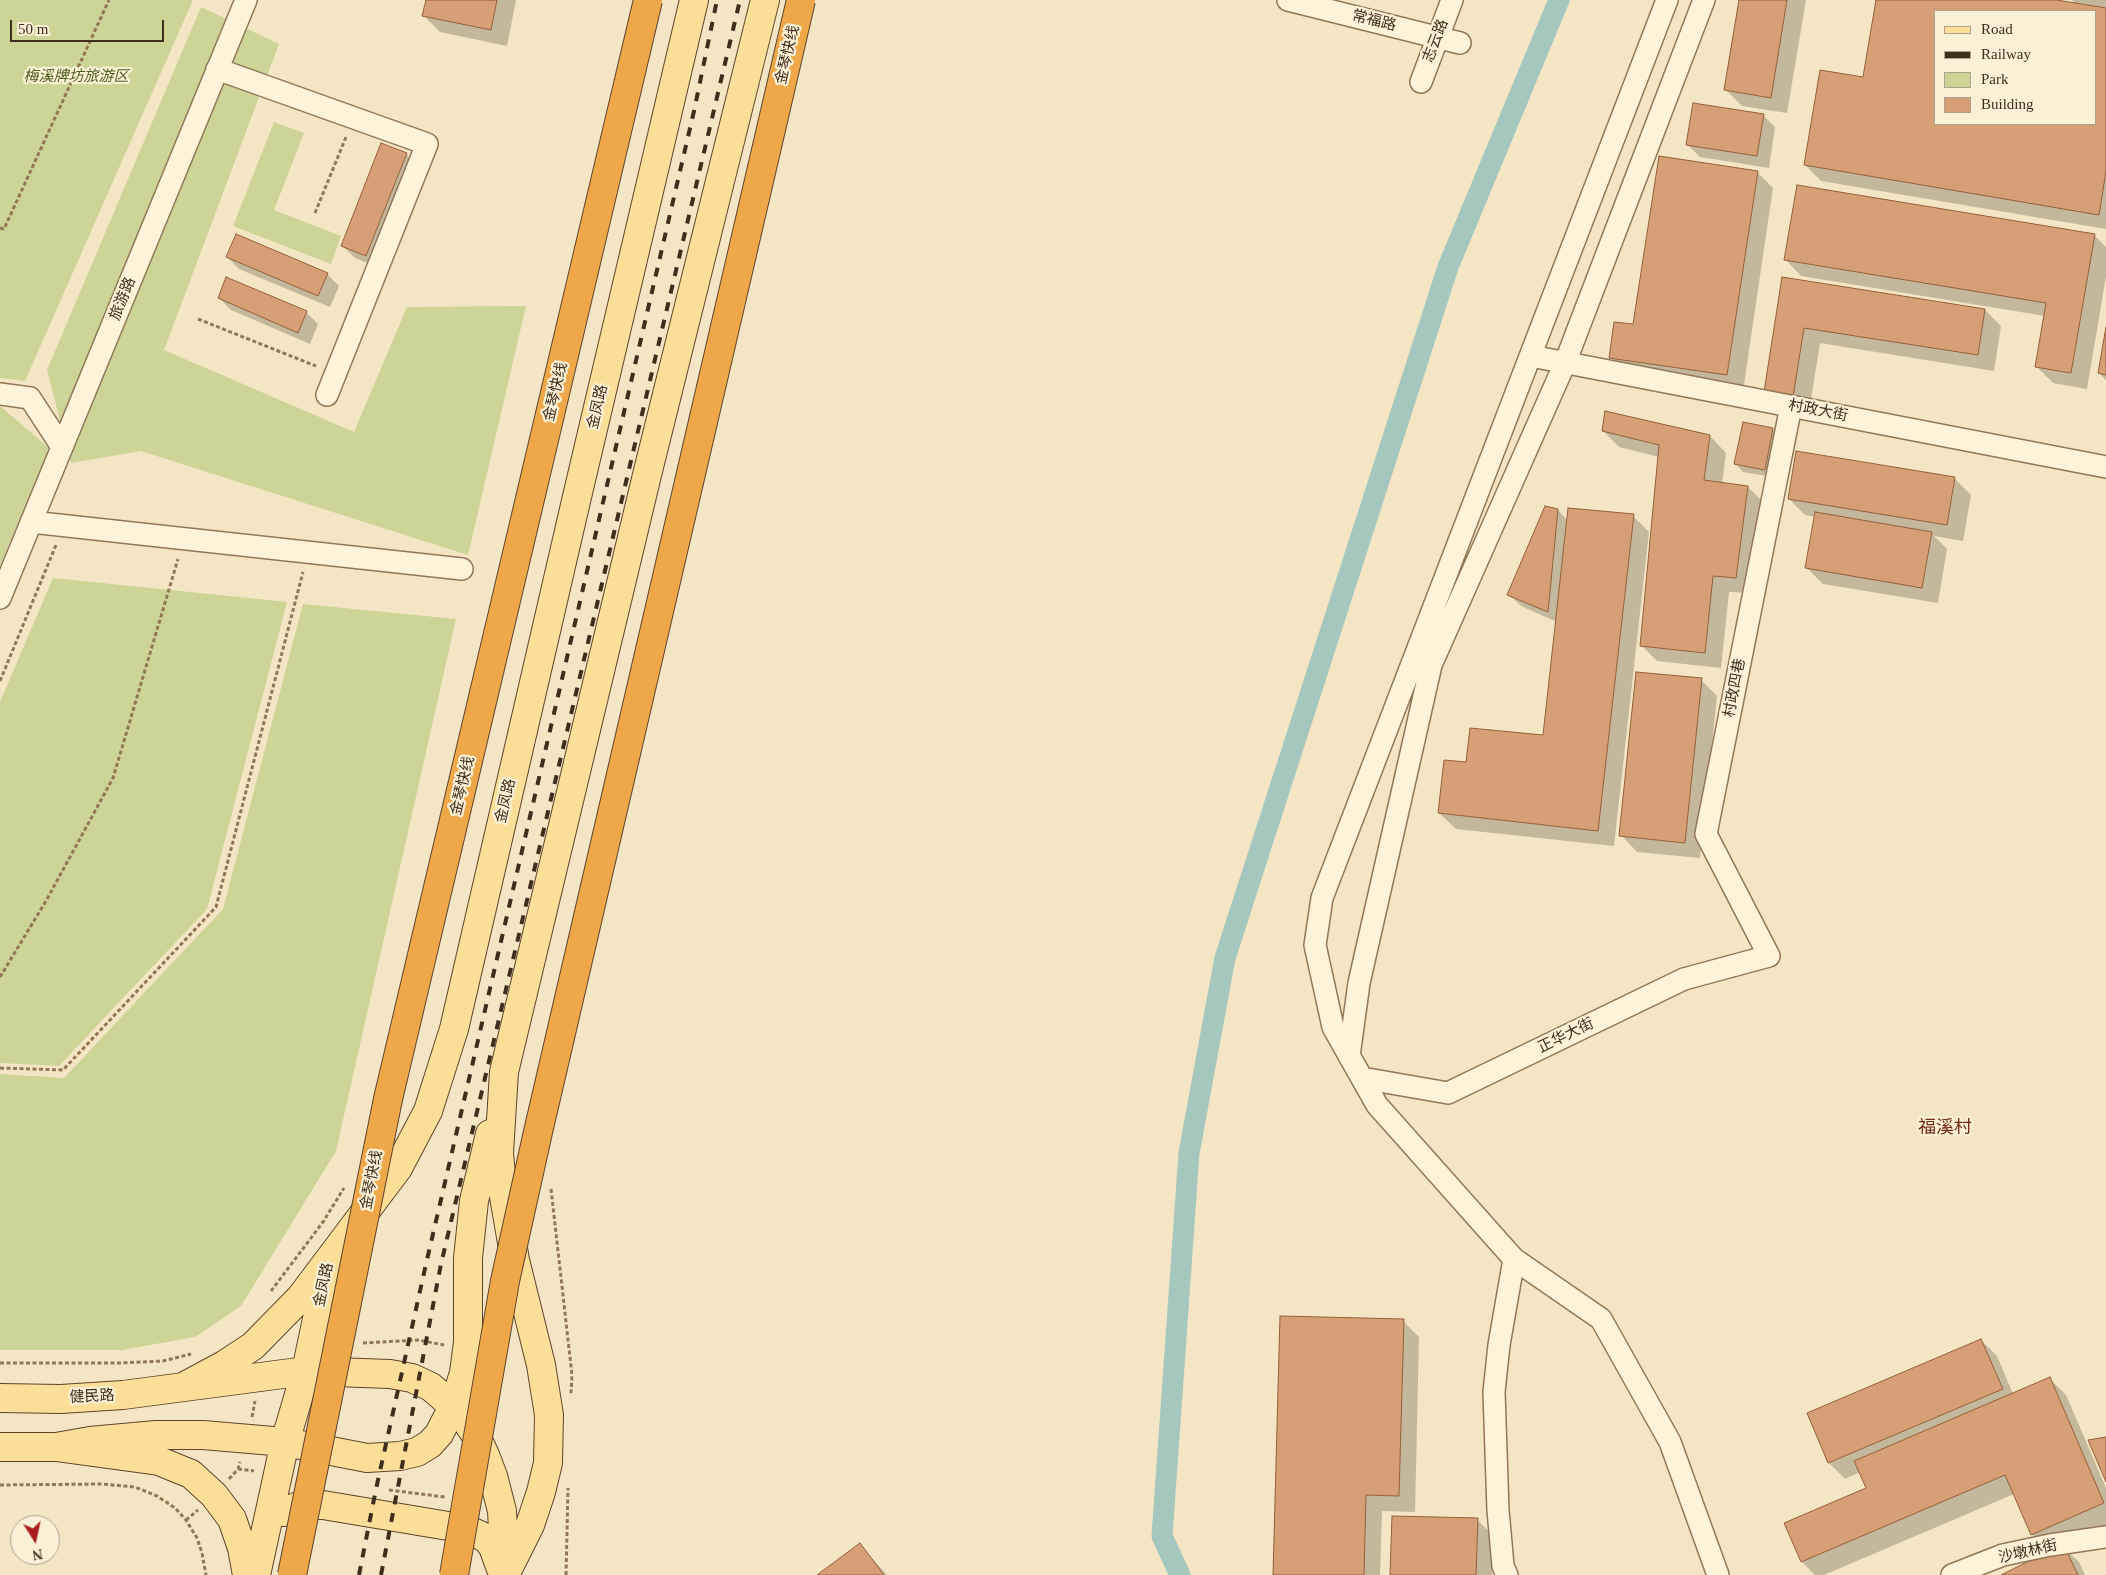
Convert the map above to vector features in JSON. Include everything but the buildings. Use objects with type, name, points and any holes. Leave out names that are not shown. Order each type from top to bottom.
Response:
[{"type":"highway","name":"金琴快线","points":[[292,1575],[388,1099],[648,0]]},
{"type":"highway","name":"金琴快线","points":[[454,1575],[505,1281],[801,0]]},
{"type":"main road","name":"金凤路","points":[[256,1575],[285,1442],[306,1371],[330,1256],[398,1168],[428,1111],[454,1029],[694,0]]},
{"type":"main road","points":[[56,1447],[90,1441],[156,1435],[203,1435],[285,1442],[357,1457],[400,1456],[417,1452],[430,1444],[439,1434],[454,1405],[464,1373],[467,1349],[468,1258],[474,1201],[645,485],[765,0]]},
{"type":"main road","points":[[503,1575],[530,1525],[542,1492],[548,1462],[549,1414],[542,1365],[515,1260],[502,1185],[499,1153],[504,1072]]},
{"type":"main road","points":[[183,1387],[224,1365],[253,1346],[301,1297],[330,1256]]},
{"type":"main road","name":"健民路","points":[[0,1398],[61,1399],[123,1396],[306,1371],[390,1374],[412,1378],[431,1387],[454,1405],[467,1420],[475,1434],[493,1476],[502,1511],[504,1540],[503,1575]]},
{"type":"main road","points":[[0,1447],[56,1447],[159,1461],[191,1474],[214,1495],[232,1519],[242,1548],[247,1575]]},
{"type":"main road","points":[[265,1535],[276,1517],[301,1505],[323,1505],[446,1525],[466,1529],[486,1538],[494,1547],[503,1575]]},
{"type":"street","name":"旅游路","points":[[0,598],[246,0]]},
{"type":"street","name":"常福路","points":[[1288,0],[1460,42]]},
{"type":"street","name":"志云路","points":[[1421,82],[1452,0]]},
{"type":"street","points":[[1667,0],[1322,898],[1315,945],[1333,1027],[1377,1105],[1514,1259],[1601,1319],[1670,1442],[1718,1575]]},
{"type":"street","points":[[1349,1056],[1359,983],[1431,665],[1565,363],[1704,0]]},
{"type":"street","points":[[217,69],[427,144],[327,395]]},
{"type":"street","name":"村政大街","points":[[1531,356],[2106,467]]},
{"type":"street","points":[[0,394],[30,398],[62,447]]},
{"type":"street","name":"村政四巷","points":[[1769,956],[1706,834],[1791,406]]},
{"type":"street","points":[[31,522],[462,569]]},
{"type":"street","name":"正华大街","points":[[1362,1078],[1448,1093],[1684,979],[1769,956]]},
{"type":"street","points":[[1507,1575],[1503,1566],[1498,1510],[1494,1392],[1499,1345],[1514,1259]]},
{"type":"street","name":"沙墩林街","points":[[1952,1575],[2003,1555],[2050,1545],[2106,1537]]},
{"type":"path","points":[[0,228],[4,229],[109,0]]},
{"type":"path","points":[[315,213],[353,118]]},
{"type":"path","points":[[198,319],[336,374]]},
{"type":"path","points":[[0,681],[64,526]]},
{"type":"path","points":[[0,977],[46,901],[113,778],[184,539]]},
{"type":"path","points":[[0,1068],[63,1070],[216,907],[308,552]]},
{"type":"path","points":[[360,1344],[418,1340],[467,1349]]},
{"type":"path","points":[[238,1469],[278,1474]]},
{"type":"path","points":[[0,1485],[102,1484],[136,1487],[157,1496],[175,1508],[186,1520],[197,1538],[206,1575]]},
{"type":"path","points":[[384,1489],[451,1498]]},
{"type":"green space","name":"梅溪牌坊旅游区","points":[[0,0],[193,0],[25,381],[0,378]]},
{"type":"green space","points":[[201,7],[279,44],[164,350],[354,432],[407,307],[526,306],[468,555],[141,451],[71,463],[47,370]]},
{"type":"green space","points":[[274,122],[304,133],[274,210],[341,236],[331,264],[233,226]]},
{"type":"green space","points":[[0,406],[49,448],[0,565]]},
{"type":"green space","points":[[53,578],[287,602],[207,909],[59,1066],[0,1063],[0,702]]},
{"type":"green space","points":[[303,604],[456,619],[336,1151],[241,1306],[195,1337],[122,1350],[0,1350],[0,1074],[64,1078],[223,909]]},
{"type":"waterway","points":[[1180,1575],[1162,1536],[1189,1153],[1225,958],[1448,267],[1559,0]]},
{"type":"railway","points":[[359,1575],[426,1264],[694,111],[717,0]]},
{"type":"railway","points":[[381,1575],[441,1264],[740,0]]},
{"type":"district","name":"福溪村","points":[[1945,1128]]}]
